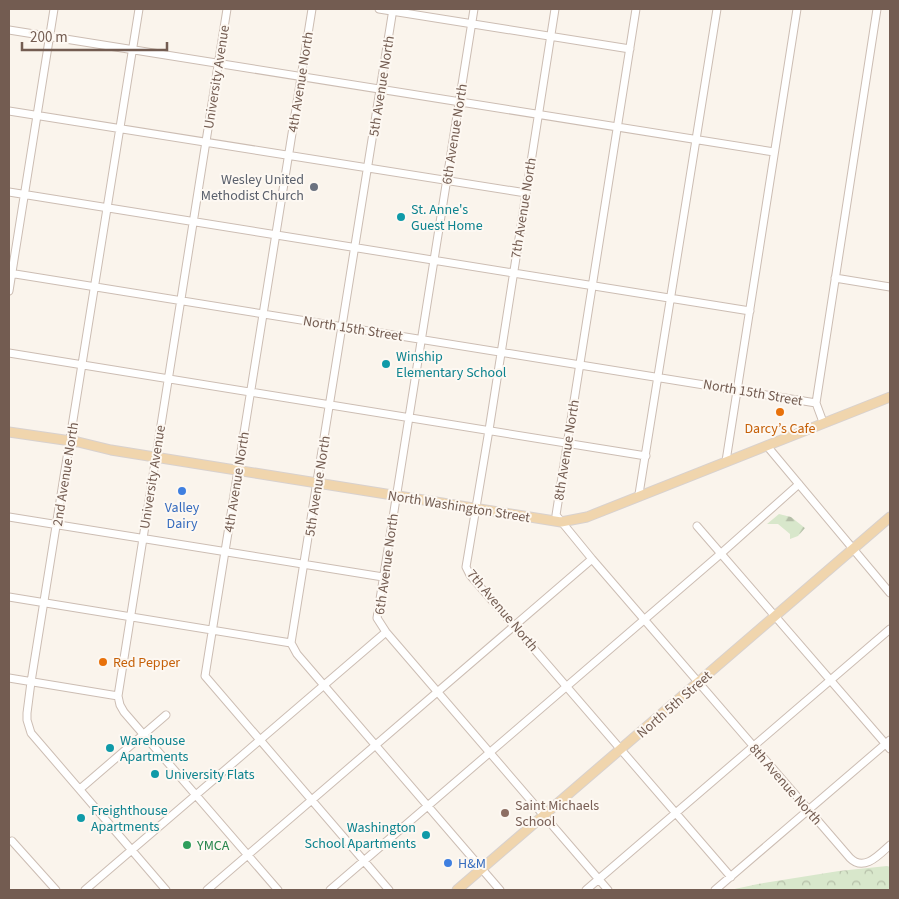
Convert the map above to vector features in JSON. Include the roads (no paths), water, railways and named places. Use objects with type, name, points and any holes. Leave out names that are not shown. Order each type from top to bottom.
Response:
[{"type":"main road","name":"North Washington Street","points":[[9,432],[561,522],[587,516],[890,397]]},
{"type":"main road","name":"North 5th Street","points":[[457,890],[890,517]]},
{"type":"street","points":[[9,291],[10,273],[54,9]]},
{"type":"street","name":"2nd Avenue North","points":[[139,9],[27,713],[28,727],[31,733],[166,890]]},
{"type":"street","name":"University Avenue","points":[[118,696],[227,9]]},
{"type":"street","name":"4th Avenue North","points":[[312,9],[205,676],[389,890]]},
{"type":"street","points":[[380,9],[630,49]]},
{"type":"street","name":"6th Avenue North","points":[[474,9],[377,618],[386,632],[608,890]]},
{"type":"street","name":"7th Avenue North","points":[[555,9],[466,567],[470,575],[568,686],[731,877]]},
{"type":"street","name":"8th Avenue North","points":[[636,9],[556,515],[854,863],[872,862],[890,845]]},
{"type":"street","points":[[640,494],[717,9]]},
{"type":"street","points":[[726,461],[797,9]]},
{"type":"street","points":[[823,422],[816,403],[877,9]]},
{"type":"street","name":"5th Avenue North","points":[[291,643],[393,10]]},
{"type":"street","points":[[9,30],[774,152]]},
{"type":"street","points":[[9,111],[526,194]]},
{"type":"street","points":[[9,192],[750,311]]},
{"type":"street","name":"North 15th Street","points":[[10,273],[816,403]]},
{"type":"street","points":[[835,278],[890,287]]},
{"type":"street","points":[[9,353],[646,456]]},
{"type":"street","points":[[767,446],[890,593]]},
{"type":"street","points":[[330,890],[645,620],[799,484]]},
{"type":"street","points":[[9,517],[383,577]]},
{"type":"street","points":[[698,526],[889,744],[808,810],[715,890]]},
{"type":"street","points":[[207,890],[592,559]]},
{"type":"street","points":[[9,597],[291,643],[297,654],[500,890]]},
{"type":"street","points":[[586,890],[890,629]]},
{"type":"street","points":[[86,890],[386,632]]},
{"type":"street","points":[[9,678],[118,696],[124,712],[278,890]]},
{"type":"street","points":[[80,789],[166,715]]},
{"type":"street","points":[[12,841],[56,890]]},
{"type":"place","name":"Wesley United Methodist Church","points":[[314,187]]},
{"type":"place","name":"St. Anne's Guest Home","points":[[401,217]]},
{"type":"place","name":"Winship Elementary School","points":[[386,364]]},
{"type":"place","name":"Darcy’s Cafe","points":[[780,412]]},
{"type":"place","name":"Valley Dairy","points":[[182,491]]},
{"type":"place","name":"Red Pepper","points":[[103,662]]},
{"type":"place","name":"Warehouse Apartments","points":[[110,748]]},
{"type":"place","name":"University Flats","points":[[155,774]]},
{"type":"place","name":"Saint Michaels School","points":[[505,813]]},
{"type":"place","name":"Freighthouse Apartments","points":[[81,818]]},
{"type":"place","name":"Washington School Apartments","points":[[426,835]]},
{"type":"place","name":"YMCA","points":[[187,845]]},
{"type":"place","name":"H&M","points":[[448,863]]}]
